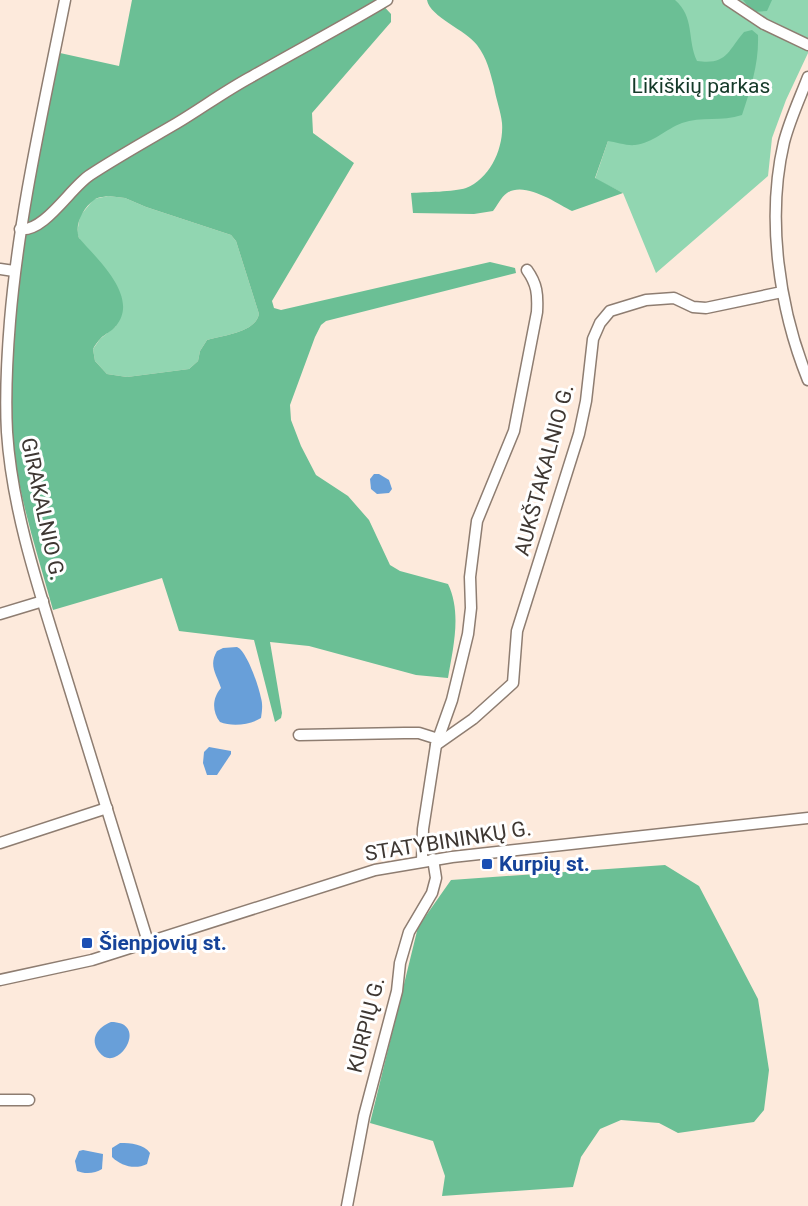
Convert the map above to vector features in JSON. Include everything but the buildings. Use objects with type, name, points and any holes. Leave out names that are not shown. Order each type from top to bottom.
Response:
[{"type":"street","name":"GIRAKALNIO G.","points":[[65,0],[20,229],[14,272],[7,355],[7,435],[16,499],[43,601],[148,942]]},
{"type":"street","points":[[20,229],[31,229],[40,223],[85,178],[112,160],[250,77],[387,0]]},
{"type":"street","points":[[728,0],[764,24],[808,45]]},
{"type":"street","points":[[808,77],[787,132],[779,167],[777,234],[782,292],[793,339],[808,380]]},
{"type":"street","points":[[0,269],[14,272]]},
{"type":"street","name":"AUKŠTAKALNIO G.","points":[[428,860],[423,829],[437,742],[452,700],[468,634],[471,608],[470,577],[477,521],[514,430],[537,312],[538,295],[535,281],[527,270]]},
{"type":"street","name":"AUKŠTAKALNIO G.","points":[[437,742],[473,719],[513,683],[517,631],[579,434],[586,401],[593,339],[600,323],[610,311],[646,300],[674,298],[693,307],[706,308],[782,292]]},
{"type":"street","points":[[0,614],[43,601]]},
{"type":"street","points":[[298,735],[404,733],[419,734],[437,742]]},
{"type":"street","points":[[0,843],[107,808]]},
{"type":"street","name":"STATYBININKŲ G.","points":[[0,980],[93,960],[375,870],[428,860],[808,818]]},
{"type":"street","name":"KURPIŲ G.","points":[[347,1206],[364,1116],[397,991],[400,963],[409,932],[432,893],[436,878],[428,860]]},
{"type":"street","points":[[0,1100],[29,1100]]},
{"type":"green space","points":[[132,0],[378,0],[391,14],[391,22],[312,113],[313,133],[354,163],[272,301],[274,308],[281,310],[490,262],[515,268],[516,273],[326,321],[321,325],[315,337],[290,405],[291,420],[316,475],[348,496],[369,520],[390,565],[400,571],[448,584],[455,607],[455,619],[454,643],[448,678],[416,675],[309,646],[270,642],[282,713],[281,718],[275,722],[254,640],[179,631],[162,578],[53,610],[20,486],[12,435],[11,360],[19,277],[60,53],[119,66]],"holes":[[[108,196],[125,198],[231,235],[236,241],[259,314],[256,320],[245,329],[207,340],[200,351],[198,361],[189,369],[127,377],[107,374],[95,361],[93,349],[101,338],[116,326],[122,315],[123,303],[120,291],[105,267],[79,238],[79,222],[86,207],[95,199]]]},
{"type":"green space","points":[[427,0],[675,0],[688,21],[697,61],[707,62],[721,59],[744,32],[752,30],[758,35],[756,65],[742,115],[682,123],[642,144],[608,141],[595,178],[623,193],[572,211],[540,194],[514,190],[501,199],[493,211],[474,214],[413,213],[411,193],[466,188],[482,178],[494,162],[502,133],[500,110],[490,71],[483,55],[472,39],[441,18]]},
{"type":"green space","name":"Likiškių parkas","points":[[624,0],[808,0],[808,53],[786,100],[772,138],[768,176],[656,273],[623,193],[595,179],[608,141]]},
{"type":"green space","points":[[743,0],[772,0],[767,11],[753,12]]},
{"type":"green space","points":[[108,196],[125,198],[231,235],[236,241],[259,314],[256,320],[245,329],[207,340],[200,351],[198,361],[189,369],[127,377],[107,374],[95,361],[93,349],[100,339],[116,326],[77,233],[80,216],[94,199]]},
{"type":"green space","points":[[665,865],[699,886],[758,999],[769,1070],[764,1110],[754,1122],[678,1133],[659,1123],[621,1120],[600,1129],[581,1157],[573,1187],[442,1196],[445,1176],[433,1141],[370,1123],[418,927],[451,880]]},
{"type":"water","points":[[374,474],[379,474],[389,480],[392,489],[389,493],[377,494],[371,489],[370,479]]},
{"type":"water","points":[[237,647],[245,655],[252,670],[262,701],[261,718],[241,725],[220,722],[214,705],[221,688],[214,670],[214,656],[223,648]]},
{"type":"water","points":[[209,747],[231,751],[217,775],[207,775],[203,763],[204,752]]},
{"type":"water","points":[[111,1022],[123,1024],[129,1030],[130,1038],[121,1053],[106,1058],[96,1047],[95,1038],[102,1027]]},
{"type":"water","points":[[120,1143],[137,1145],[147,1150],[150,1153],[147,1164],[133,1167],[124,1165],[112,1157],[112,1148]]},
{"type":"water","points":[[79,1151],[103,1154],[102,1169],[90,1173],[77,1171],[75,1161]]},
{"type":"place","name":"Kurpių st.","points":[[487,864]]},
{"type":"place","name":"Šienpjovių st.","points":[[87,943]]}]
